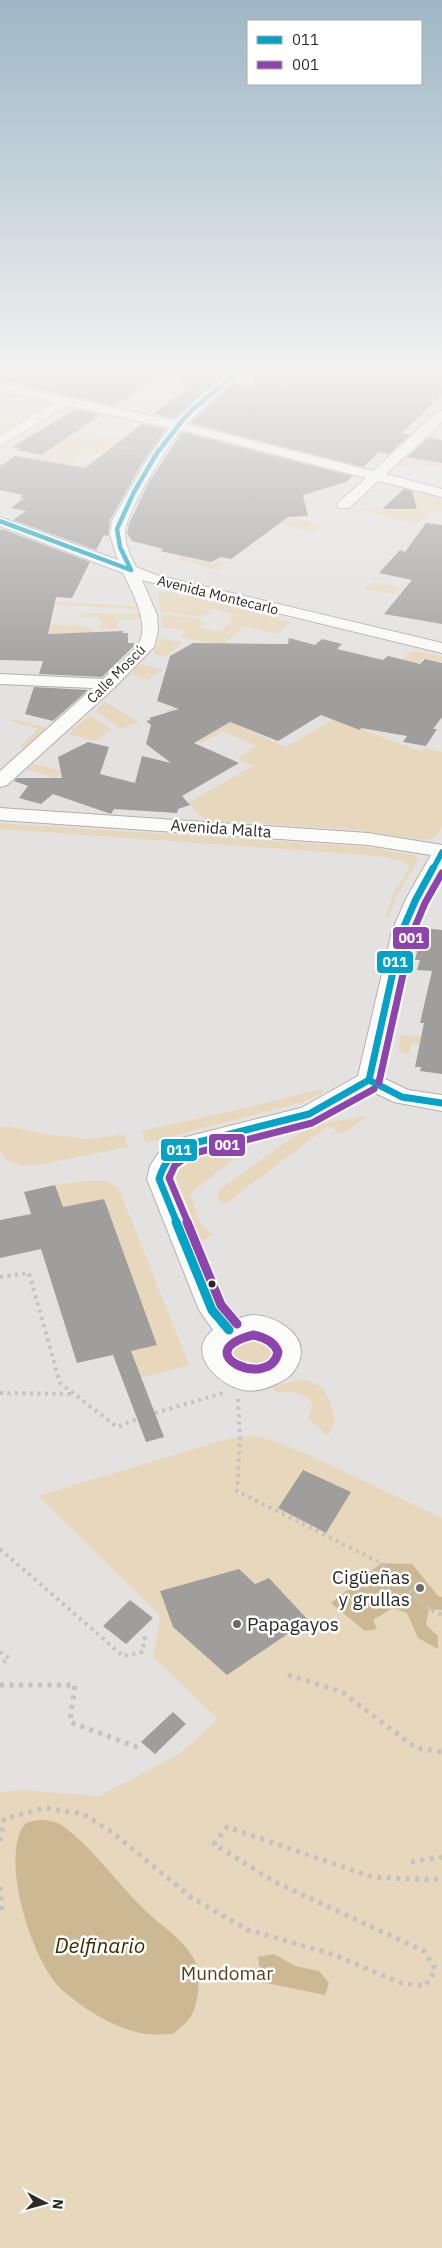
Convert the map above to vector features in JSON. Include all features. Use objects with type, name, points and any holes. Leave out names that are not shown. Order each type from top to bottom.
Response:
[{"type":"street","name":"Calle Moscú","points":[[0,780],[108,684],[137,656],[150,639],[150,622],[131,570],[120,547],[117,529],[134,492],[144,476]]},
{"type":"street","points":[[344,505],[376,476],[442,493]]},
{"type":"street","name":"Avenida Montecarlo","points":[[0,521],[151,578],[442,648]]},
{"type":"street","points":[[0,679],[108,684]]},
{"type":"street","name":"Avenida Malta","points":[[0,814],[368,839],[442,852]]},
{"type":"street","points":[[229,1330],[212,1310],[208,1302],[159,1179],[162,1164],[170,1155],[187,1145],[309,1114],[369,1080],[402,931],[416,899],[442,852]]},
{"type":"street","points":[[369,1080],[402,1097],[442,1103]]},
{"type":"street","points":[[246,1325],[264,1326],[279,1334],[287,1347],[288,1356],[278,1372],[246,1383],[225,1371],[218,1363],[215,1354],[216,1345],[229,1330],[246,1325]]},
{"type":"path","points":[[0,1278],[29,1273],[60,1383],[117,1427],[137,1419]]},
{"type":"path","points":[[155,1413],[246,1383]]},
{"type":"path","points":[[246,1383],[236,1402],[240,1441],[237,1492],[381,1563],[429,1609],[442,1615]]},
{"type":"path","points":[[0,1393],[75,1394]]},
{"type":"path","points":[[0,1550],[123,1656],[142,1652],[146,1633]]},
{"type":"path","points":[[0,1652],[9,1658],[0,1665]]},
{"type":"path","points":[[288,1675],[342,1692],[416,1748],[442,1752]]},
{"type":"path","points":[[0,1685],[75,1685],[70,1722],[142,1749]]},
{"type":"path","points":[[0,1841],[4,1819],[45,1808],[83,1814],[113,1833],[192,1898],[248,1930],[332,1954],[401,1983],[425,1986],[436,1970],[424,1951],[275,1882],[214,1844],[227,1827],[372,1877],[432,1880],[442,1878]]},
{"type":"path","points":[[410,1862],[442,1857]]},
{"type":"path","points":[[0,1887],[2,1910]]},
{"type":"green space","points":[[412,491],[442,499],[442,512],[432,511],[414,525],[359,508],[418,510]]},
{"type":"green space","points":[[260,513],[313,522],[309,524],[322,528],[311,532],[255,516]]},
{"type":"green space","points":[[185,552],[193,554],[189,558],[214,564],[219,560],[228,562],[217,570],[180,560],[180,556]]},
{"type":"green space","points":[[372,582],[400,587],[394,594],[365,589]]},
{"type":"green space","points":[[165,591],[180,594],[178,596],[181,597],[185,595],[291,622],[278,634],[245,626],[217,649],[211,643],[182,637],[185,630],[163,628],[160,614],[201,619],[199,621],[206,622],[201,628],[219,632],[232,621],[229,619],[234,614],[212,609],[202,617],[162,612],[160,611],[158,592]]},
{"type":"green space","points":[[48,601],[136,606],[137,609],[58,605],[47,603]]},
{"type":"green space","points":[[82,613],[139,614],[140,619],[118,619],[117,628],[96,630],[102,622],[100,618],[81,618]]},
{"type":"green space","points":[[23,625],[89,627],[93,629],[93,634],[32,633]]},
{"type":"green space","points":[[161,638],[180,642],[179,647],[163,657],[153,654]]},
{"type":"green space","points":[[411,651],[442,656],[442,662],[423,658],[403,681],[384,677]]},
{"type":"green space","points":[[140,664],[163,670],[147,680],[131,674]]},
{"type":"green space","points":[[104,702],[139,722],[120,729],[96,710]]},
{"type":"green space","points":[[173,706],[230,722],[286,747],[334,719],[422,752],[424,748],[442,752],[442,827],[436,836],[425,840],[357,830],[205,820],[188,803],[253,766],[237,759],[256,746],[223,731],[201,743],[197,741],[206,737],[166,711]]},
{"type":"green space","points":[[90,715],[113,730],[108,731],[96,741],[68,734]]},
{"type":"green space","points":[[13,719],[47,728],[24,748],[19,747],[38,729],[10,721]]},
{"type":"green space","points":[[33,764],[63,771],[56,778],[26,769]]},
{"type":"green space","points":[[0,823],[365,847],[409,854],[415,856],[418,860],[395,899],[389,917],[386,917],[393,894],[408,870],[409,865],[400,860],[379,856],[0,829]]},
{"type":"green space","points":[[401,1035],[442,1039],[442,1047],[412,1043],[409,1054],[398,1052]]},
{"type":"green space","points":[[321,1089],[323,1093],[303,1102],[146,1143],[141,1131],[246,1108]]},
{"type":"green space","points":[[368,1116],[342,1134],[328,1126],[224,1205],[218,1199],[218,1193],[222,1188],[310,1125]]},
{"type":"green space","points":[[7,1126],[50,1135],[89,1139],[124,1134],[128,1147],[37,1165],[21,1166],[5,1159],[0,1150],[0,1128]]},
{"type":"green space","points":[[237,1144],[243,1151],[190,1194],[200,1223],[212,1234],[200,1243],[175,1182],[178,1173],[190,1160],[199,1155]]},
{"type":"green space","points":[[86,1181],[107,1181],[119,1189],[189,1365],[141,1378],[130,1351],[157,1344],[104,1199],[63,1207],[55,1185]]},
{"type":"green space","points":[[243,1337],[263,1338],[272,1347],[272,1357],[259,1365],[244,1366],[233,1358],[231,1352],[233,1344]]},
{"type":"green space","points":[[298,1380],[310,1381],[323,1388],[331,1405],[335,1420],[328,1436],[308,1418],[312,1408],[311,1401],[295,1392],[277,1393],[269,1386]]},
{"type":"green space","name":"Mundomar","points":[[260,1436],[307,1454],[442,1518],[442,2248],[0,2248],[0,1792],[23,1790],[99,1796],[179,1754],[218,1719],[153,1656],[161,1616],[38,1496],[227,1439]]},
{"type":"water","points":[[381,1563],[412,1564],[438,1596],[442,1597],[442,1610],[429,1609],[426,1625],[438,1636],[438,1649],[418,1638],[407,1613],[393,1608],[373,1620],[377,1629],[365,1631],[331,1603]]},
{"type":"water","name":"Delfinario","points":[[38,1820],[57,1823],[74,1835],[95,1855],[143,1908],[189,1951],[194,1959],[198,1973],[196,2005],[190,2018],[173,2034],[146,2034],[111,2023],[69,1996],[49,1974],[30,1933],[22,1908],[15,1861],[17,1841],[24,1825]]},
{"type":"water","points":[[274,1954],[295,1966],[319,1971],[329,1983],[325,1995],[261,1982],[258,1957]]},
{"type":"building","points":[[0,476],[135,476],[110,520],[108,536],[104,535],[96,550],[13,520],[26,511],[11,508],[24,498],[20,498],[23,495],[0,490]]},
{"type":"building","points":[[153,476],[352,476],[346,482],[303,495],[308,516],[288,517],[231,559],[221,557],[211,562],[160,551],[164,549],[132,541],[127,533],[129,524]]},
{"type":"building","points":[[404,489],[412,491],[417,509],[382,509]]},
{"type":"building","points":[[426,523],[442,525],[442,624],[384,614],[412,580],[379,573],[400,550],[405,552]]},
{"type":"building","points":[[2,529],[90,562],[72,598],[56,597],[48,634],[123,631],[123,633],[128,633],[128,643],[136,643],[135,645],[102,677],[39,674],[43,661],[0,660],[0,530]]},
{"type":"building","points":[[289,638],[315,645],[322,639],[342,644],[337,649],[383,660],[388,656],[420,664],[425,659],[442,663],[442,717],[433,729],[437,729],[426,746],[403,742],[407,736],[361,728],[360,730],[321,715],[278,741],[230,722],[194,743],[239,763],[182,796],[190,805],[178,809],[177,813],[114,809],[111,814],[53,794],[41,804],[19,798],[28,786],[14,781],[17,778],[62,778],[58,757],[88,742],[109,747],[100,774],[135,783],[142,756],[171,763],[146,744],[151,725],[146,721],[151,720],[149,718],[179,709],[157,701],[170,656],[193,643],[288,644]]},
{"type":"building","points":[[34,687],[88,690],[53,721],[25,714]]},
{"type":"building","points":[[423,928],[442,930],[442,1074],[420,1071],[421,1067],[415,1067],[424,1023],[420,1023],[432,971],[417,970],[420,960],[415,960]]},
{"type":"building","points":[[55,1185],[63,1207],[104,1199],[157,1345],[131,1351],[164,1437],[146,1442],[113,1355],[77,1363],[41,1249],[0,1258],[0,1220],[31,1214],[24,1192]]},
{"type":"building","points":[[303,1470],[351,1492],[326,1533],[278,1508]]},
{"type":"building","name":"Papagayos","points":[[239,1569],[255,1584],[269,1578],[308,1620],[227,1675],[173,1627],[160,1591]]},
{"type":"building","points":[[130,1600],[153,1618],[126,1644],[103,1626]]},
{"type":"building","points":[[173,1712],[186,1724],[155,1754],[141,1742]]},
{"type":"transit line","name":"011","points":[[131,570],[120,547],[117,529],[143,476]]},
{"type":"transit line","name":"011","points":[[0,521],[131,570]]},
{"type":"transit line","name":"011","points":[[369,1080],[402,931],[416,899],[442,852]]},
{"type":"transit line","name":"001","points":[[379,1082],[412,934],[425,903],[442,873]]},
{"type":"transit line","name":"011","points":[[369,1080],[402,1097],[442,1103]]},
{"type":"transit line","name":"011","points":[[229,1330],[212,1310],[159,1179],[165,1163],[172,1155],[187,1145],[309,1114],[369,1080]]},
{"type":"transit line","name":"001","points":[[237,1324],[221,1305],[169,1178],[175,1165],[191,1154],[312,1123],[374,1089]]},
{"type":"transit line","name":"001","points":[[253,1335],[268,1340],[276,1347],[278,1352],[273,1362],[255,1369],[245,1368],[236,1364],[227,1353],[228,1347],[234,1341],[253,1335]]},
{"type":"place","name":"Cigüeñas y grullas","points":[[420,1588]]},
{"type":"place","name":"Papagayos","points":[[237,1624]]}]
